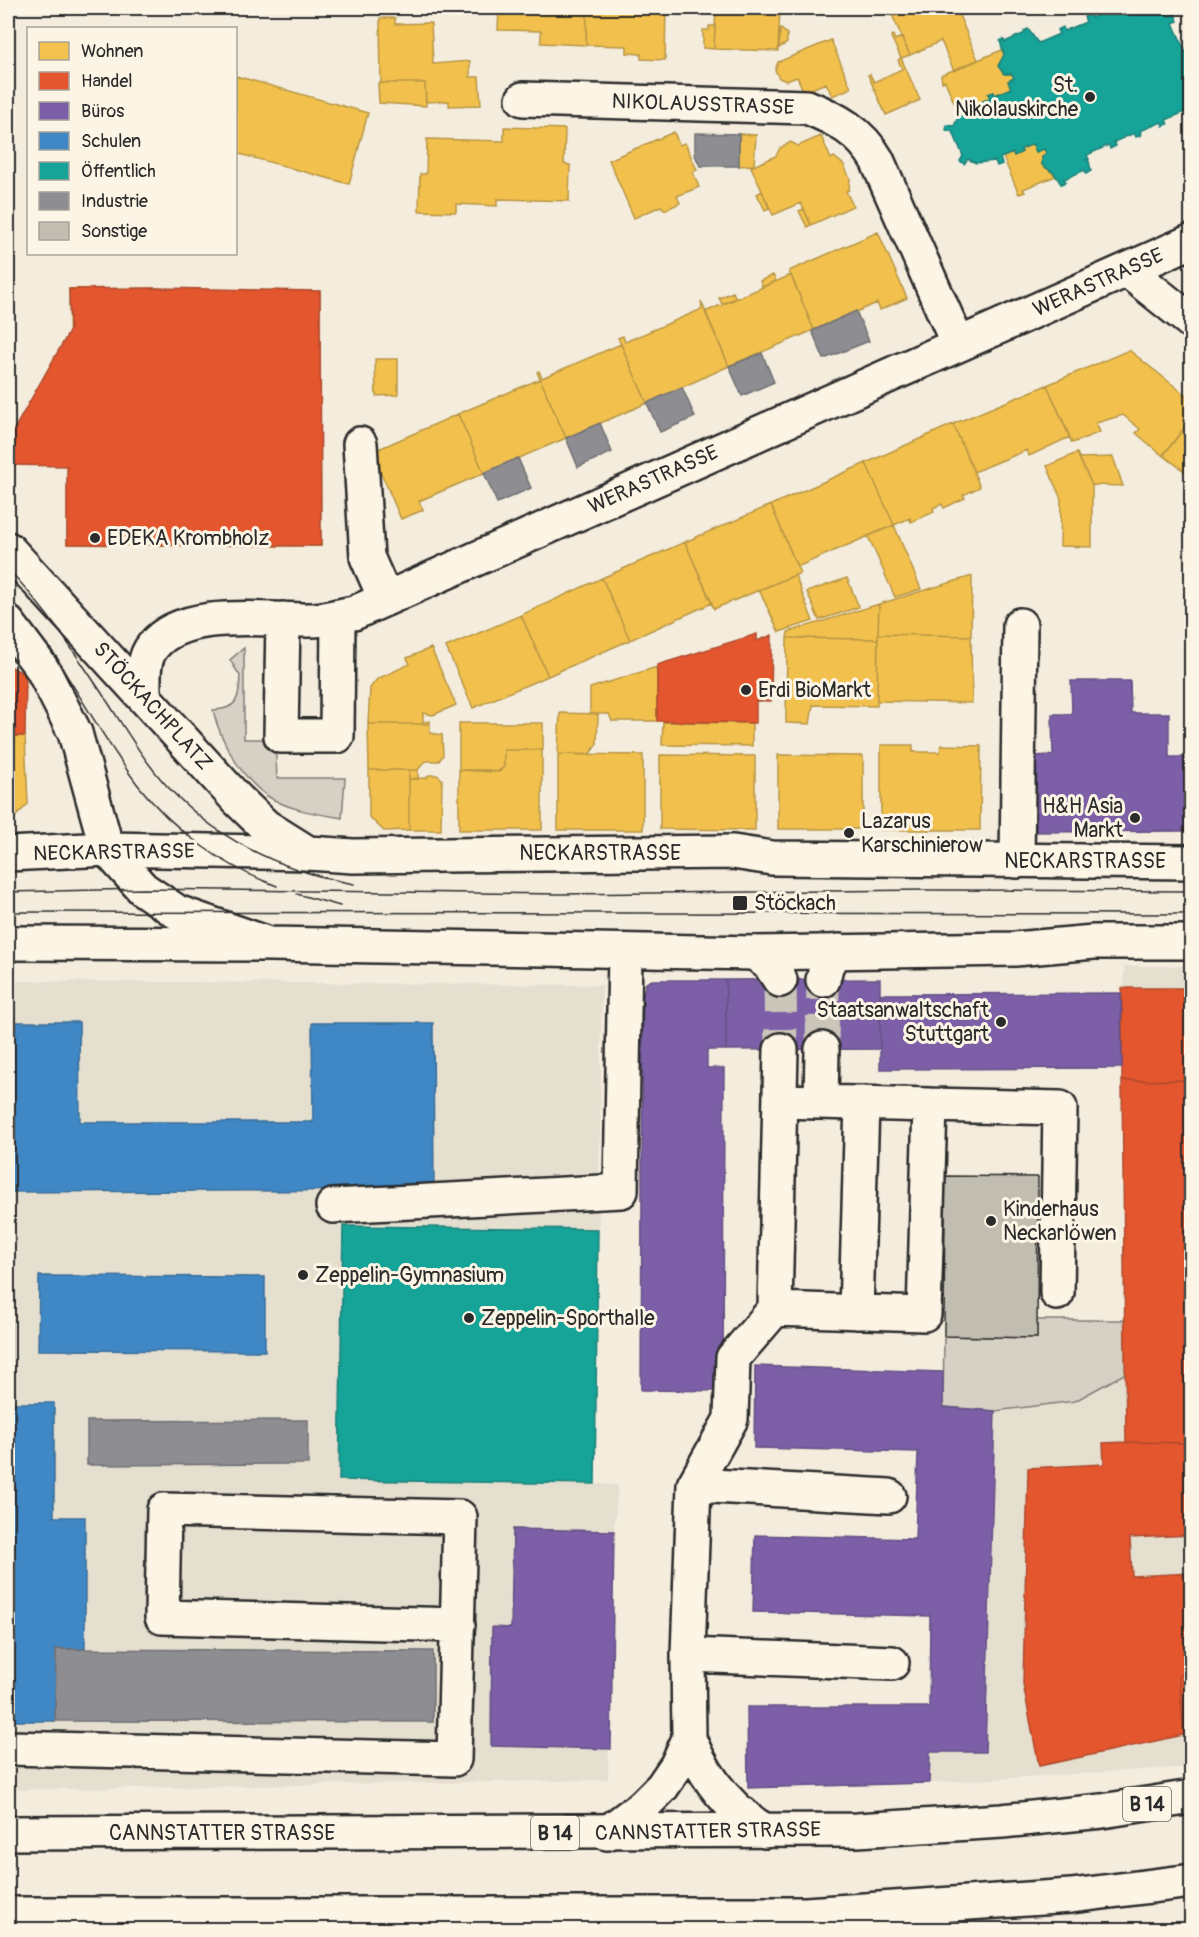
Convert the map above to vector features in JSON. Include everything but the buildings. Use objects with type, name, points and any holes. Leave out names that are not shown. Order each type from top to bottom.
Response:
[{"type":"main road","name":"NIKOLAUSSTRASSE","points":[[522,99],[807,107],[832,117],[868,144],[877,160],[958,344]]},
{"type":"main road","name":"WERASTRASSE","points":[[144,695],[144,667],[151,647],[166,633],[186,624],[218,619],[282,634],[316,620],[354,612],[1191,241]]},
{"type":"main road","points":[[1127,270],[1191,322]]},
{"type":"main road","points":[[360,444],[367,557],[385,598]]},
{"type":"main road","name":"STÖCKACHPLATZ","points":[[8,549],[265,826],[308,853]]},
{"type":"main road","points":[[282,634],[280,736],[337,736],[338,616]]},
{"type":"main road","points":[[8,623],[42,668],[75,733],[106,849],[143,889],[177,912],[268,944]]},
{"type":"main road","points":[[1017,861],[1020,625]]},
{"type":"main road","name":"NECKARSTRASSE","points":[[8,854],[106,849],[364,856],[733,852],[772,858],[1191,862]]},
{"type":"main road","points":[[8,943],[268,944],[755,953],[1014,949],[1094,942],[1191,942]]},
{"type":"main road","points":[[333,1206],[621,1191],[625,951]]},
{"type":"main road","points":[[823,980],[827,963],[839,951]]},
{"type":"main road","points":[[755,953],[770,965],[780,980]]},
{"type":"main road","points":[[821,1102],[822,1049]]},
{"type":"main road","points":[[765,1831],[746,1817],[713,1786],[699,1765],[689,1739],[688,1655],[694,1485],[731,1419],[733,1358],[775,1309],[781,1050]]},
{"type":"main road","points":[[781,1101],[1060,1108],[1057,1293]]},
{"type":"main road","points":[[856,1312],[862,1103]]},
{"type":"main road","points":[[775,1309],[924,1314],[930,1105]]},
{"type":"main road","points":[[694,1485],[889,1496]]},
{"type":"main road","points":[[8,1748],[454,1759],[458,1625],[460,1517],[164,1510],[162,1617],[458,1625]]},
{"type":"main road","points":[[688,1655],[892,1663]]},
{"type":"main road","points":[[607,1833],[628,1819],[662,1787],[677,1766],[689,1739]]},
{"type":"main road","name":"CANNSTATTER STRASSE","points":[[8,1833],[607,1833],[857,1830],[1002,1821],[1102,1811],[1191,1797]]},
{"type":"main road","points":[[8,1914],[806,1914],[1071,1896],[1191,1881]]},
{"type":"shaded area","points":[[244,648],[244,739],[275,739],[277,778],[345,778],[342,818],[299,809],[274,800],[263,793],[243,773],[227,748],[213,710],[228,708],[238,697],[240,676],[230,660]]},
{"type":"shaded area","points":[[1124,966],[1191,966],[1191,1767],[929,1783],[930,1752],[985,1752],[995,1411],[1075,1401],[1126,1372],[1122,1068]]},
{"type":"shaded area","points":[[8,981],[602,985],[595,1484],[618,1485],[614,1531],[608,1780],[8,1790]]},
{"type":"shaded area","points":[[1037,1320],[1125,1320],[1126,1373],[1075,1401],[995,1411],[943,1407],[944,1336],[1037,1338]]},
{"type":"tunnel","points":[[780,980],[781,1050]]},
{"type":"tunnel","points":[[822,1049],[823,980]]},
{"type":"tram line","points":[[8,569],[62,634],[151,767],[186,805],[229,837],[277,862],[354,884]]},
{"type":"tram line","points":[[8,597],[44,641],[121,762],[152,801],[183,832],[219,858],[277,886]]},
{"type":"tram line","points":[[8,892],[143,889],[560,894],[927,890],[1192,891]]},
{"type":"tram line","points":[[297,894],[340,906]]},
{"type":"tram line","points":[[8,912],[1192,914]]},
{"type":"place","name":"St. Nikolauskirche","points":[[1090,97]]},
{"type":"place","name":"EDEKA Krombholz","points":[[95,538]]},
{"type":"place","name":"Erdi BioMarkt","points":[[746,690]]},
{"type":"place","name":"H&H Asia Markt","points":[[1135,818]]},
{"type":"place","name":"Lazarus Karschinierow","points":[[849,833]]},
{"type":"place","name":"Stöckach","points":[[740,903]]},
{"type":"place","name":"Staatsanwaltschaft Stuttgart","points":[[1001,1022]]},
{"type":"place","name":"Kinderhaus Neckarlöwen","points":[[991,1221]]},
{"type":"place","name":"Zeppelin-Gymnasium","points":[[303,1275]]},
{"type":"place","name":"Zeppelin-Sporthalle","points":[[469,1318]]}]
